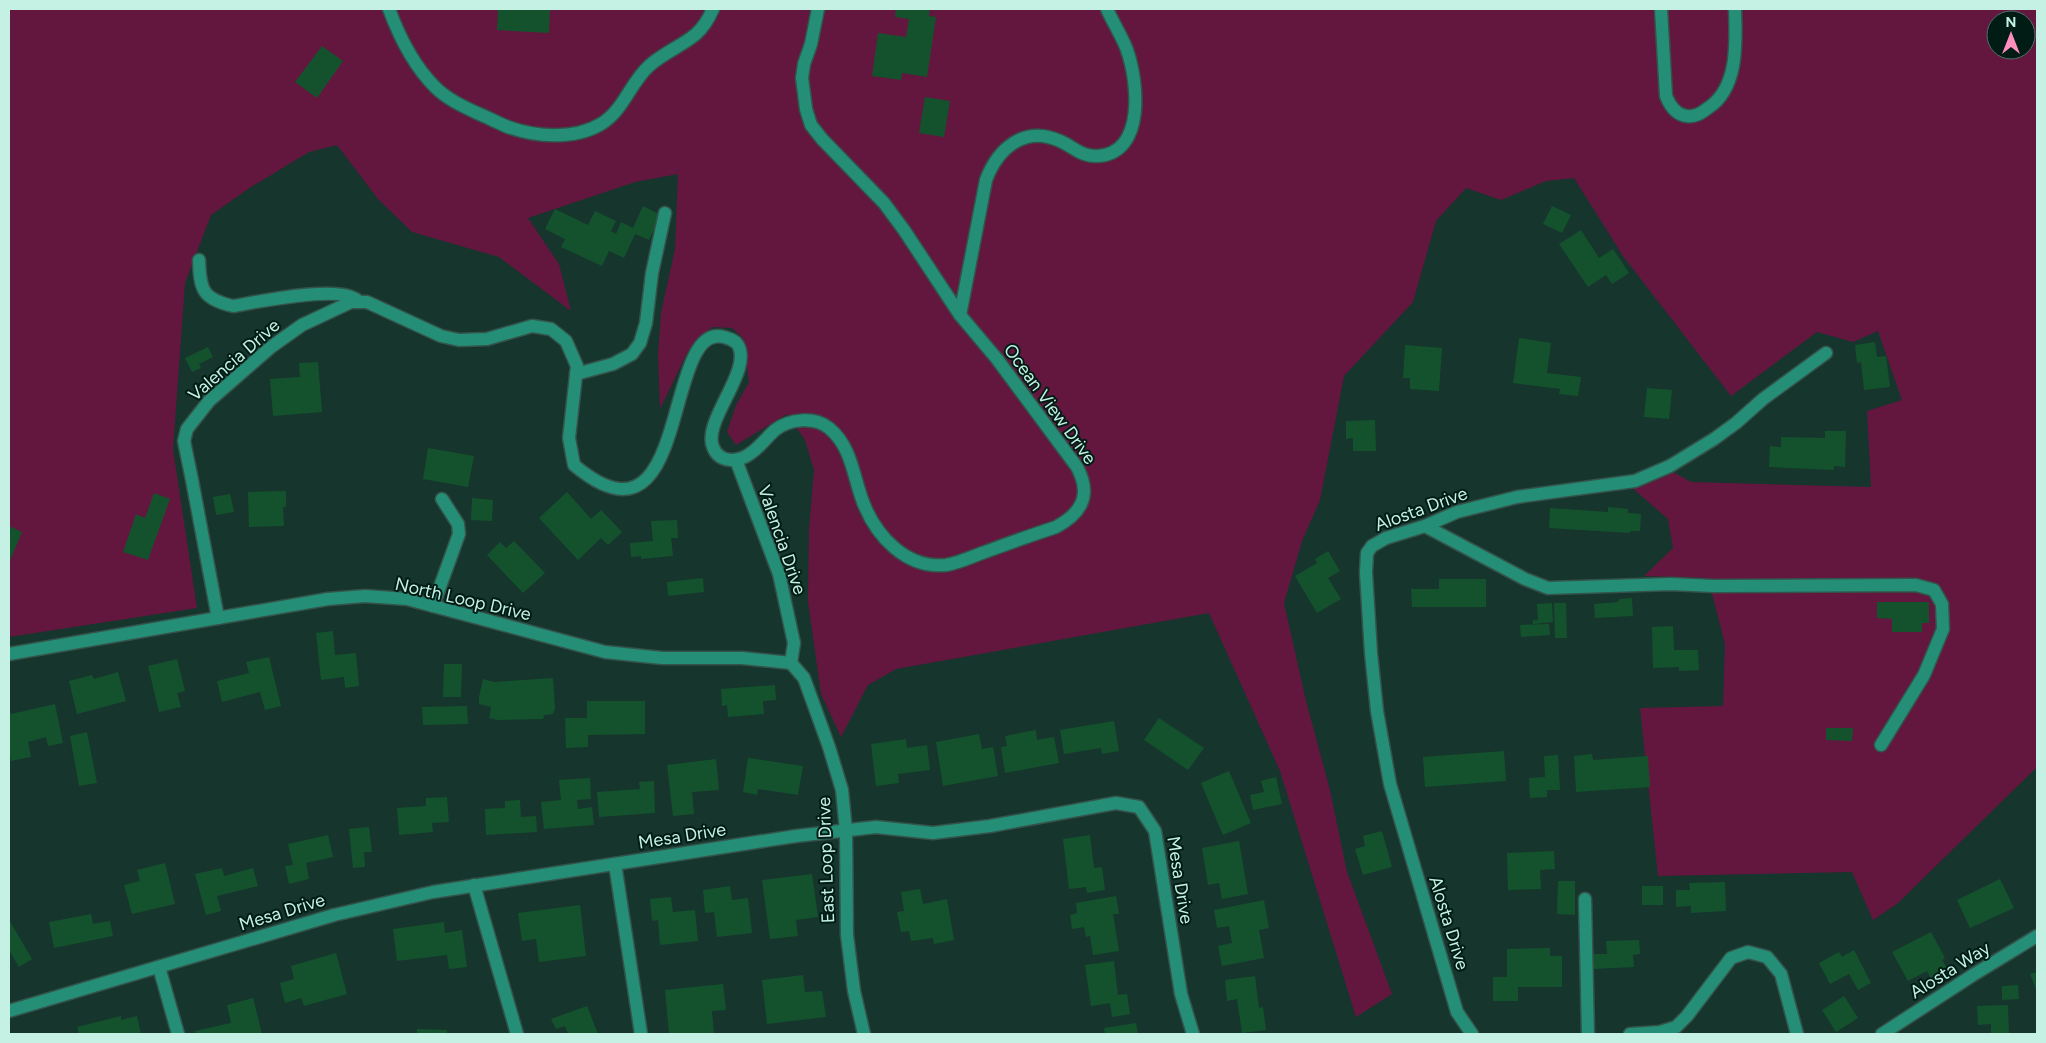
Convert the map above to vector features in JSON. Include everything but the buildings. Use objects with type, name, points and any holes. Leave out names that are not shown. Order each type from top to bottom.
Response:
[{"type":"street","points":[[389,9],[406,46],[426,77],[445,96],[508,127],[539,135],[555,135],[587,130],[600,124],[612,115],[622,104],[643,71],[656,60],[697,34],[713,9]]},
{"type":"street","name":"Ocean View Drive","points":[[736,460],[749,455],[776,429],[789,422],[804,420],[823,424],[839,438],[847,452],[863,502],[880,533],[905,556],[931,565],[954,563],[1056,527],[1069,520],[1080,506],[1085,489],[1083,477],[1077,467],[997,359],[960,315],[884,203],[822,139],[811,125],[806,109],[802,78],[818,9]]},
{"type":"street","points":[[960,315],[986,180],[992,164],[1002,151],[1025,138],[1049,136],[1076,152],[1087,156],[1099,156],[1111,153],[1121,147],[1128,137],[1135,112],[1132,67],[1126,48],[1107,9]]},
{"type":"street","points":[[1661,9],[1666,96],[1669,104],[1676,112],[1686,116],[1696,116],[1712,106],[1726,86],[1734,63],[1736,41],[1735,9]]},
{"type":"street","points":[[576,374],[613,364],[632,354],[640,343],[646,323],[652,273],[665,213]]},
{"type":"street","points":[[199,260],[202,287],[207,297],[219,303],[233,306],[325,293],[346,294],[356,298],[359,302],[367,302],[441,336],[459,340],[486,339],[532,326],[551,329],[566,341],[577,366],[570,438],[574,466],[590,478],[612,488],[630,489],[643,482],[652,474],[665,448],[696,353],[707,341],[714,337],[720,336],[733,340],[740,349],[739,367],[713,429],[711,439],[712,446],[717,455],[724,460],[736,460]]},
{"type":"street","name":"Valencia Drive","points":[[218,618],[186,454],[184,441],[187,429],[209,401],[271,347],[302,325],[351,302],[359,302]]},
{"type":"street","name":"Alosta Drive","points":[[1472,1034],[1457,1012],[1390,784],[1377,711],[1371,654],[1366,573],[1367,553],[1372,546],[1386,538],[1425,526],[1456,512],[1517,497],[1635,481],[1670,466],[1714,439],[1736,423],[1763,398],[1826,353]]},
{"type":"street","name":"Valencia Drive","points":[[736,460],[779,574],[794,642],[791,663]]},
{"type":"street","points":[[432,606],[459,534],[458,524],[442,499]]},
{"type":"street","points":[[1425,526],[1548,588],[1671,584],[1713,586],[1916,585],[1934,590],[1942,604],[1943,629],[1924,675],[1881,745]]},
{"type":"street","name":"North Loop Drive","points":[[9,654],[328,599],[365,596],[407,599],[605,652],[662,658],[742,658],[791,663]]},
{"type":"street","name":"East Loop Drive","points":[[791,663],[804,678],[829,747],[842,790],[846,831],[847,935],[854,990],[864,1034]]},
{"type":"street","name":"Mesa Drive","points":[[9,1011],[334,915],[433,892],[796,836],[876,827],[933,833],[990,826],[1116,803],[1139,808],[1155,831],[1181,994],[1194,1034]]},
{"type":"street","points":[[615,864],[641,1034]]},
{"type":"street","points":[[474,885],[517,1034]]},
{"type":"street","points":[[1585,899],[1588,1034]]},
{"type":"street","name":"Alosta Way","points":[[1882,1034],[1972,975],[2037,936]]},
{"type":"street","points":[[1630,1034],[1660,1032],[1676,1027],[1691,1011],[1731,958],[1748,952],[1767,957],[1781,974],[1797,1034]]},
{"type":"street","points":[[159,967],[178,1034]]},
{"type":"shaded area","points":[[9,9],[2037,9],[2037,767],[1898,903],[1873,920],[1852,872],[1658,876],[1640,708],[1723,706],[1725,644],[1708,578],[1644,576],[1673,548],[1668,519],[1631,487],[1673,472],[1691,482],[1871,487],[1867,411],[1902,400],[1878,331],[1853,342],[1817,332],[1731,396],[1623,256],[1574,178],[1546,181],[1501,200],[1466,188],[1436,221],[1413,302],[1344,376],[1320,500],[1302,541],[1284,603],[1306,701],[1330,790],[1347,872],[1392,994],[1356,1017],[1280,771],[1209,613],[896,669],[868,685],[841,737],[821,694],[808,602],[809,529],[814,470],[805,440],[787,414],[736,445],[727,432],[736,405],[749,382],[743,338],[732,328],[712,327],[688,351],[660,409],[658,355],[661,313],[675,249],[678,174],[635,182],[528,218],[559,264],[571,311],[499,257],[412,232],[378,199],[337,145],[309,152],[251,187],[211,215],[185,283],[173,449],[197,608],[9,637]]}]
